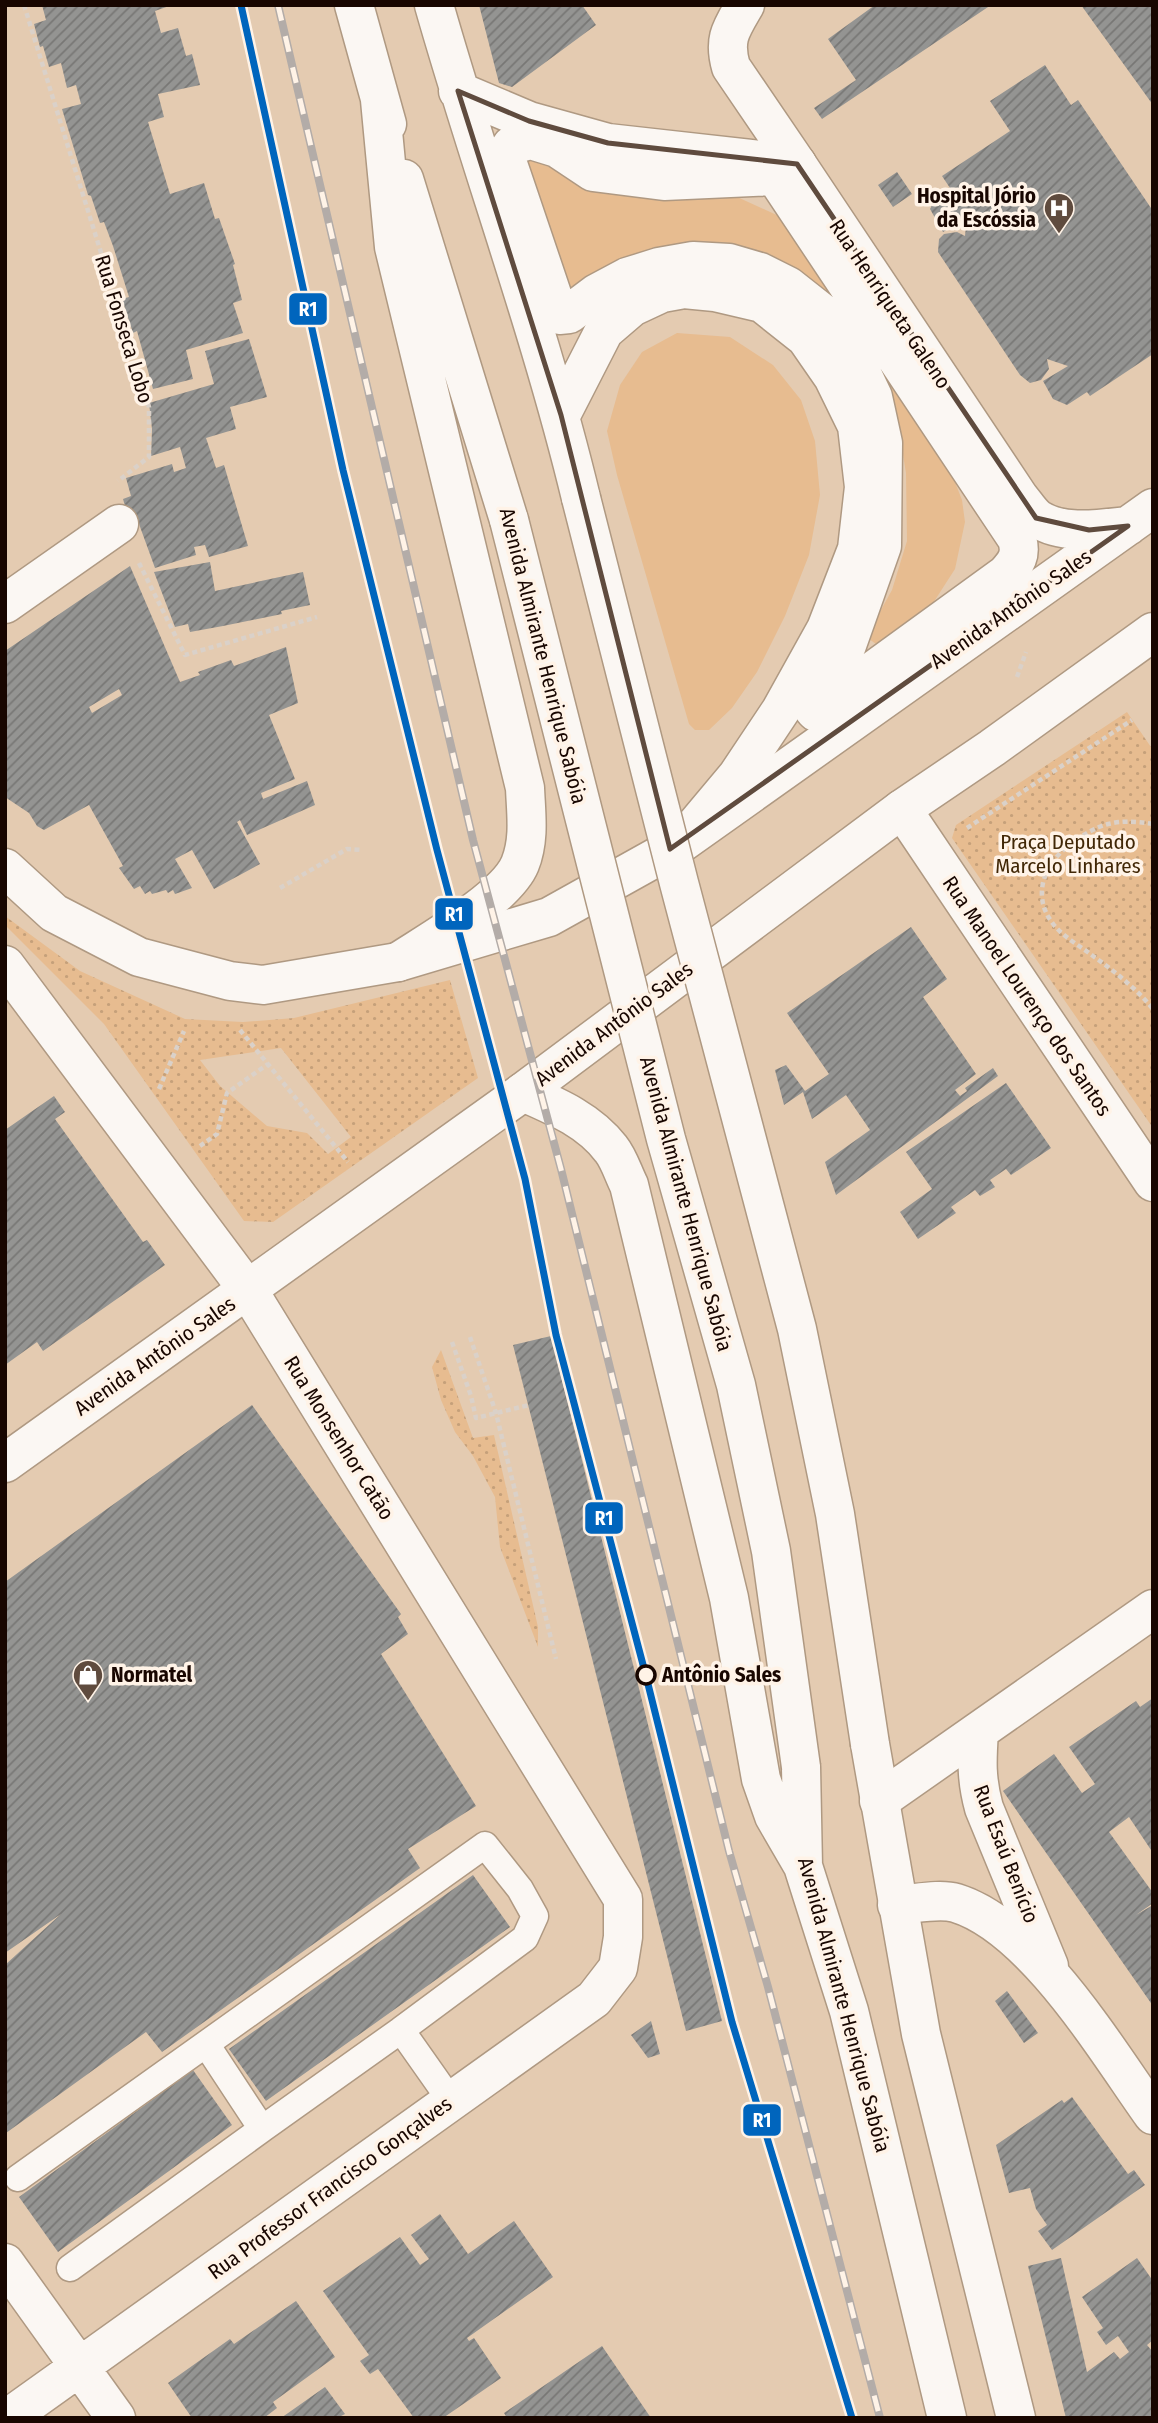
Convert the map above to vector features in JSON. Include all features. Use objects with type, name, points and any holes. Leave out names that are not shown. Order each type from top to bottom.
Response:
[{"type":"main road","name":"Avenida Almirante Henrique Sabóia","points":[[354,5],[380,100],[509,520],[662,1126],[736,1385],[771,1551],[801,1768],[803,1866],[849,2011],[947,2418]]},
{"type":"main road","points":[[434,5],[458,91],[561,415],[676,870],[797,1329],[835,1514],[878,1801],[921,2034],[1016,2418]]},
{"type":"main road","name":"Rua Henriqueta Galeno","points":[[745,5],[728,33],[726,51],[731,67],[1019,497],[1036,518],[1055,526],[1089,530],[1140,517]]},
{"type":"main road","points":[[458,91],[529,121],[608,143],[797,164]]},
{"type":"main road","points":[[380,100],[394,247],[525,788],[527,830],[520,865],[485,905],[398,962]]},
{"type":"main road","points":[[531,140],[556,148],[593,172],[664,181],[775,176],[1017,539],[1020,548],[1017,563],[1006,575],[816,712],[814,710],[824,692],[848,645],[883,546],[883,443],[873,397],[853,355],[826,316],[788,286],[760,272],[729,263],[693,261],[659,267],[627,277],[597,293],[569,314],[559,315],[505,155],[512,145],[531,140]]},
{"type":"main road","points":[[561,415],[604,331],[632,307],[662,293],[684,289],[715,292],[762,303],[806,338],[833,377],[857,426],[864,487],[857,549],[825,629],[781,710],[737,776],[680,844]]},
{"type":"main road","name":"Avenida Antônio Sales","points":[[5,868],[54,913],[139,957],[230,981],[263,985],[398,962],[550,917],[680,844],[1140,517]]},
{"type":"main road","points":[[5,604],[119,524]]},
{"type":"main road","name":"Avenida Antônio Sales","points":[[5,1463],[523,1092],[902,809],[992,748],[1152,632]]},
{"type":"main road","name":"Rua Manoel Lourenço dos Santos","points":[[902,809],[1153,1182]]},
{"type":"main road","name":"Rua Monsenhor Catão","points":[[5,965],[248,1290],[623,1899],[623,1937]]},
{"type":"main road","points":[[523,1092],[566,1111],[592,1129],[612,1151],[629,1185],[729,1598],[761,1779],[774,1816],[803,1866]]},
{"type":"main road","points":[[878,1801],[1153,1609]]},
{"type":"main road","name":"Rua Esaú Benício","points":[[979,1731],[976,1768],[981,1796],[1053,1975]]},
{"type":"main road","name":"Rua Esaú Benício","points":[[897,1905],[952,1902],[977,1911],[1000,1928],[1053,1975],[1153,2115]]},
{"type":"main road","name":"Rua Professor Francisco Gonçalves","points":[[8,2418],[594,1999],[618,1968],[623,1937]]},
{"type":"main road","points":[[5,2263],[116,2418]]},
{"type":"lane","points":[[18,2178],[485,1845],[520,1889],[535,1916],[525,1938],[70,2268]]},
{"type":"lane","points":[[401,2030],[451,2101]]},
{"type":"lane","points":[[205,2044],[262,2129]]},
{"type":"path","name":"Rua Fonseca Lobo","points":[[24,5],[149,407],[149,457],[105,491],[119,524],[185,655],[317,617]]},
{"type":"path","points":[[1014,684],[1028,646]]},
{"type":"path","points":[[962,837],[966,829],[1132,720]]},
{"type":"path","points":[[1153,824],[1128,820],[1107,823],[1078,838],[1048,866],[1043,885],[1044,903],[1050,920],[1063,934],[1141,995],[1153,1009]]},
{"type":"path","points":[[280,888],[346,849],[362,850]]},
{"type":"path","points":[[159,1089],[184,1031]]},
{"type":"path","points":[[240,1031],[348,1162]]},
{"type":"path","points":[[200,1146],[217,1134],[219,1117],[228,1093],[268,1064]]},
{"type":"path","points":[[470,1337],[496,1413],[556,1659]]},
{"type":"path","points":[[452,1342],[477,1418],[529,1405]]},
{"type":"highlighted area","points":[[458,91],[529,121],[608,143],[797,164],[1036,518],[1089,530],[1128,526],[670,849],[561,415]]},
{"type":"green space","points":[[524,158],[561,171],[586,190],[735,196],[792,222],[951,472],[962,500],[965,522],[955,569],[926,614],[882,648],[866,637],[892,590],[907,541],[906,473],[897,418],[881,374],[856,330],[573,292],[561,278]]},
{"type":"green space","points":[[677,333],[730,337],[773,365],[801,400],[815,441],[820,495],[809,555],[785,616],[757,672],[732,708],[709,730],[695,730],[689,724],[617,475],[607,431],[620,385],[642,352]]},
{"type":"green space","name":"Praça Deputado Marcelo Linhares","points":[[1127,712],[1153,750],[1153,1128],[952,838],[956,825]]},
{"type":"green space","points":[[5,916],[80,971],[185,1019],[243,1022],[294,1018],[450,980],[478,1078],[273,1222],[244,1221],[104,1024],[5,925]],"holes":[[[281,1048],[351,1137],[328,1154],[307,1133],[267,1126],[220,1086],[200,1060]]]},
{"type":"green space","points":[[441,1350],[473,1438],[494,1435],[538,1627],[538,1647],[500,1547],[495,1497],[473,1456],[455,1432],[441,1400],[432,1367]]},
{"type":"building","points":[[42,5],[172,5],[155,11],[161,33],[178,28],[186,56],[192,54],[200,85],[158,94],[164,117],[148,122],[170,194],[204,183],[215,219],[219,218],[235,264],[233,265],[242,300],[233,303],[243,333],[186,350],[193,379],[153,389],[137,331],[133,333],[122,299],[129,297],[113,246],[104,222],[100,223],[91,196],[88,195],[62,109],[81,104],[76,85],[67,88],[61,63],[49,67],[43,46],[40,47],[34,24],[46,20]]},
{"type":"building","points":[[479,5],[582,5],[596,25],[512,87],[499,83]]},
{"type":"building","points":[[875,5],[991,5],[822,119],[814,108],[856,80],[828,39]]},
{"type":"building","points":[[1081,5],[1153,5],[1153,105]]},
{"type":"building","name":"Hospital Jório da Escóssia","points":[[1045,65],[1071,105],[1078,100],[1153,211],[1153,354],[1090,396],[1087,392],[1067,405],[1053,399],[1043,381],[1068,366],[1047,359],[1049,369],[1041,380],[1030,383],[1020,375],[938,252],[939,239],[944,234],[957,232],[965,236],[967,217],[943,232],[930,209],[935,199],[950,188],[942,176],[1010,131],[990,101]]},
{"type":"building","points":[[897,172],[912,194],[893,207],[878,185]]},
{"type":"building","points":[[249,339],[267,397],[230,407],[236,429],[206,438],[216,468],[224,465],[248,546],[209,557],[205,545],[194,547],[196,555],[155,568],[139,524],[131,527],[123,499],[131,496],[126,478],[172,464],[174,472],[186,468],[180,447],[151,456],[149,403],[214,384],[205,351]]},
{"type":"building","points":[[210,562],[215,591],[303,572],[310,605],[281,611],[282,614],[190,632],[188,624],[175,627],[154,572]]},
{"type":"building","points":[[130,566],[180,682],[231,660],[234,666],[286,647],[298,703],[269,715],[295,779],[261,793],[263,799],[307,781],[315,805],[247,835],[240,820],[237,822],[260,864],[214,889],[192,850],[175,859],[192,888],[175,894],[173,890],[152,894],[150,891],[145,894],[140,886],[134,889],[119,868],[123,866],[89,805],[44,830],[37,826],[29,813],[5,797],[5,651]],"holes":[[[119,689],[122,695],[92,713],[89,707]]]},
{"type":"building","points":[[911,927],[947,979],[923,997],[976,1074],[955,1090],[960,1096],[967,1091],[965,1088],[993,1068],[998,1076],[836,1195],[825,1162],[870,1130],[846,1095],[812,1119],[803,1092],[784,1105],[775,1070],[786,1065],[805,1091],[829,1074],[787,1013]]},
{"type":"building","points":[[1006,1083],[1051,1148],[1011,1175],[1006,1169],[990,1180],[995,1187],[980,1196],[975,1190],[951,1207],[956,1213],[918,1239],[900,1212],[932,1189],[906,1152]]},
{"type":"building","points":[[54,1096],[65,1112],[55,1119],[143,1242],[147,1240],[165,1265],[43,1351],[37,1342],[5,1365],[5,1130]]},
{"type":"building","name":"Antônio Sales","points":[[551,1336],[722,2021],[686,2031],[513,1345]]},
{"type":"building","points":[[252,1405],[401,1614],[398,1617],[408,1634],[381,1654],[476,1806],[408,1849],[420,1868],[162,2052],[146,2032],[6,2133],[5,1965],[61,1914],[5,1953],[5,1582]]},
{"type":"building","points":[[1153,1698],[1153,1853],[1129,1817],[1109,1832],[1153,1893],[1153,1903],[1136,1915],[1153,1905],[1153,2006],[1003,1791],[1054,1754],[1082,1793],[1095,1784],[1069,1747],[1136,1701],[1140,1707]]},
{"type":"building","points":[[473,1875],[510,1927],[266,2101],[229,2049]]},
{"type":"building","points":[[1007,1991],[1038,2033],[1024,2043],[995,2001]]},
{"type":"building","points":[[651,2021],[660,2054],[648,2058],[631,2035]]},
{"type":"building","points":[[193,2070],[232,2125],[58,2252],[19,2197]]},
{"type":"building","points":[[1072,2097],[1128,2174],[1134,2170],[1145,2185],[1052,2250],[1038,2231],[1047,2225],[1036,2209],[1030,2188],[1009,2193],[996,2145],[1062,2100],[1064,2103]]},
{"type":"building","points":[[440,2214],[468,2254],[514,2221],[553,2277],[467,2338],[469,2341],[474,2338],[501,2378],[443,2418],[414,2418],[378,2369],[370,2374],[360,2361],[369,2355],[323,2291],[400,2237],[420,2265],[429,2259],[411,2235]]},
{"type":"building","points":[[1061,2258],[1087,2372],[1114,2352],[1120,2359],[1129,2352],[1118,2336],[1106,2345],[1097,2332],[1103,2328],[1082,2297],[1137,2258],[1153,2281],[1153,2340],[1147,2345],[1153,2352],[1153,2418],[1066,2418],[1028,2266]]},
{"type":"building","points":[[296,2301],[335,2357],[273,2402],[277,2408],[264,2418],[192,2418],[168,2383],[230,2339],[234,2344]]},
{"type":"building","points":[[602,2346],[651,2418],[507,2418],[504,2413]]},
{"type":"building","points":[[325,2387],[345,2414],[341,2416],[343,2418],[281,2418]]},
{"type":"railway","points":[[278,5],[473,840],[561,1169],[729,1851],[768,1987],[880,2418]]},
{"type":"transit line","name":"R1","points":[[241,5],[343,470],[437,850],[525,1179],[556,1335],[646,1676],[732,2022],[852,2418]]},
{"type":"place","name":"Hospital Jório da Escóssia","points":[[1059,235]]},
{"type":"place","name":"Antônio Sales","points":[[646,1675]]},
{"type":"place","name":"Normatel","points":[[88,1702]]}]
